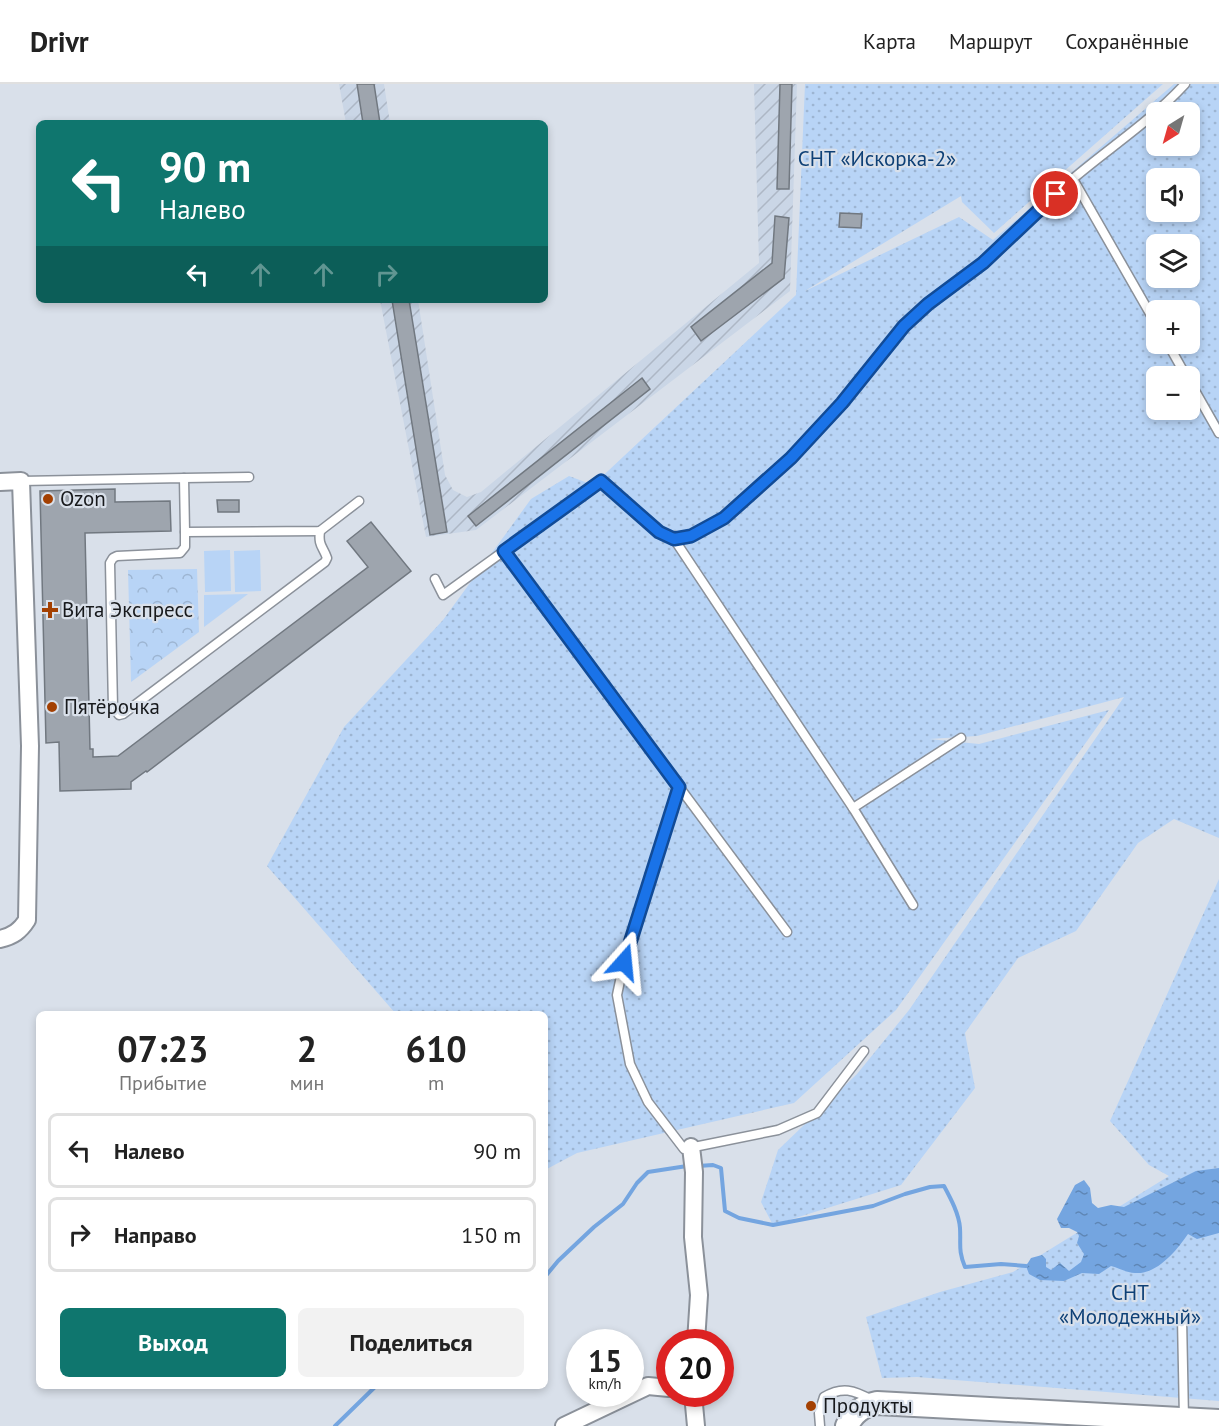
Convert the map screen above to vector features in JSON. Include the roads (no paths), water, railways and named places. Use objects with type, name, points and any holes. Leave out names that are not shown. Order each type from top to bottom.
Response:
[{"type":"street","points":[[0,482],[21,482],[30,746],[27,920],[21,929],[11,936],[0,939]]},
{"type":"street","points":[[692,1159],[693,1237],[699,1295],[697,1329]]},
{"type":"street","points":[[564,1426],[648,1386],[656,1387]]},
{"type":"street","points":[[847,1426],[853,1414],[864,1406],[878,1403],[1161,1422],[1184,1419],[1219,1421]]},
{"type":"street","points":[[694,1407],[696,1426]]},
{"type":"lane","points":[[674,539],[691,536],[724,518],[791,458],[842,403],[904,326],[928,304],[983,263],[1073,179],[1122,140],[1185,84]]},
{"type":"lane","points":[[1073,179],[1146,307]]},
{"type":"lane","points":[[1200,400],[1219,433]]},
{"type":"lane","points":[[21,482],[249,477]]},
{"type":"lane","points":[[184,478],[185,548],[180,553],[117,556],[110,563],[113,708],[119,715],[325,562],[326,553],[319,543],[320,531]]},
{"type":"lane","points":[[435,579],[443,595],[601,481],[659,532],[674,539],[852,808],[913,905]]},
{"type":"lane","points":[[185,532],[320,531],[359,501]]},
{"type":"lane","points":[[504,551],[787,932]]},
{"type":"lane","points":[[852,808],[961,738]]},
{"type":"lane","points":[[679,787],[624,962],[617,995],[630,1064],[648,1102],[692,1159],[778,1130],[817,1113],[864,1051]]},
{"type":"lane","points":[[1182,1318],[1184,1419]]},
{"type":"lane","points":[[820,1426],[819,1413],[824,1397],[836,1390],[857,1391],[878,1403]]},
{"type":"water","points":[[1219,1168],[1219,1233],[1197,1239],[1188,1234],[1166,1260],[1143,1273],[1129,1272],[1111,1266],[1099,1274],[1082,1273],[1064,1281],[1040,1280],[1029,1274],[1026,1266],[1031,1258],[1042,1255],[1046,1259],[1046,1267],[1051,1270],[1060,1263],[1069,1271],[1081,1262],[1084,1254],[1077,1243],[1079,1236],[1077,1232],[1069,1228],[1061,1228],[1057,1219],[1075,1185],[1084,1180],[1090,1188],[1092,1203],[1098,1208],[1111,1205],[1124,1207],[1196,1171]]},
{"type":"waterway","points":[[698,1166],[713,1165],[721,1168],[725,1211],[739,1218],[773,1225],[873,1206],[905,1194],[930,1187],[944,1186],[958,1217],[961,1252],[965,1267],[1001,1264],[1026,1266]]},
{"type":"waterway","points":[[548,1273],[594,1227],[623,1204],[637,1183],[648,1172],[687,1166]]},
{"type":"waterway","points":[[335,1426],[373,1389]]},
{"type":"place","name":"Ozon","points":[[48,499]]},
{"type":"place","name":"Вита Экспресс","points":[[50,610]]},
{"type":"place","name":"Пятёрочка","points":[[52,707]]},
{"type":"place","name":"Продукты","points":[[811,1406]]},
{"type":"park label","name":"СНТ «Искорка-2»","points":[[877,159]]},
{"type":"park label","name":"СНТ «Молодежный»","points":[[1130,1305]]}]
